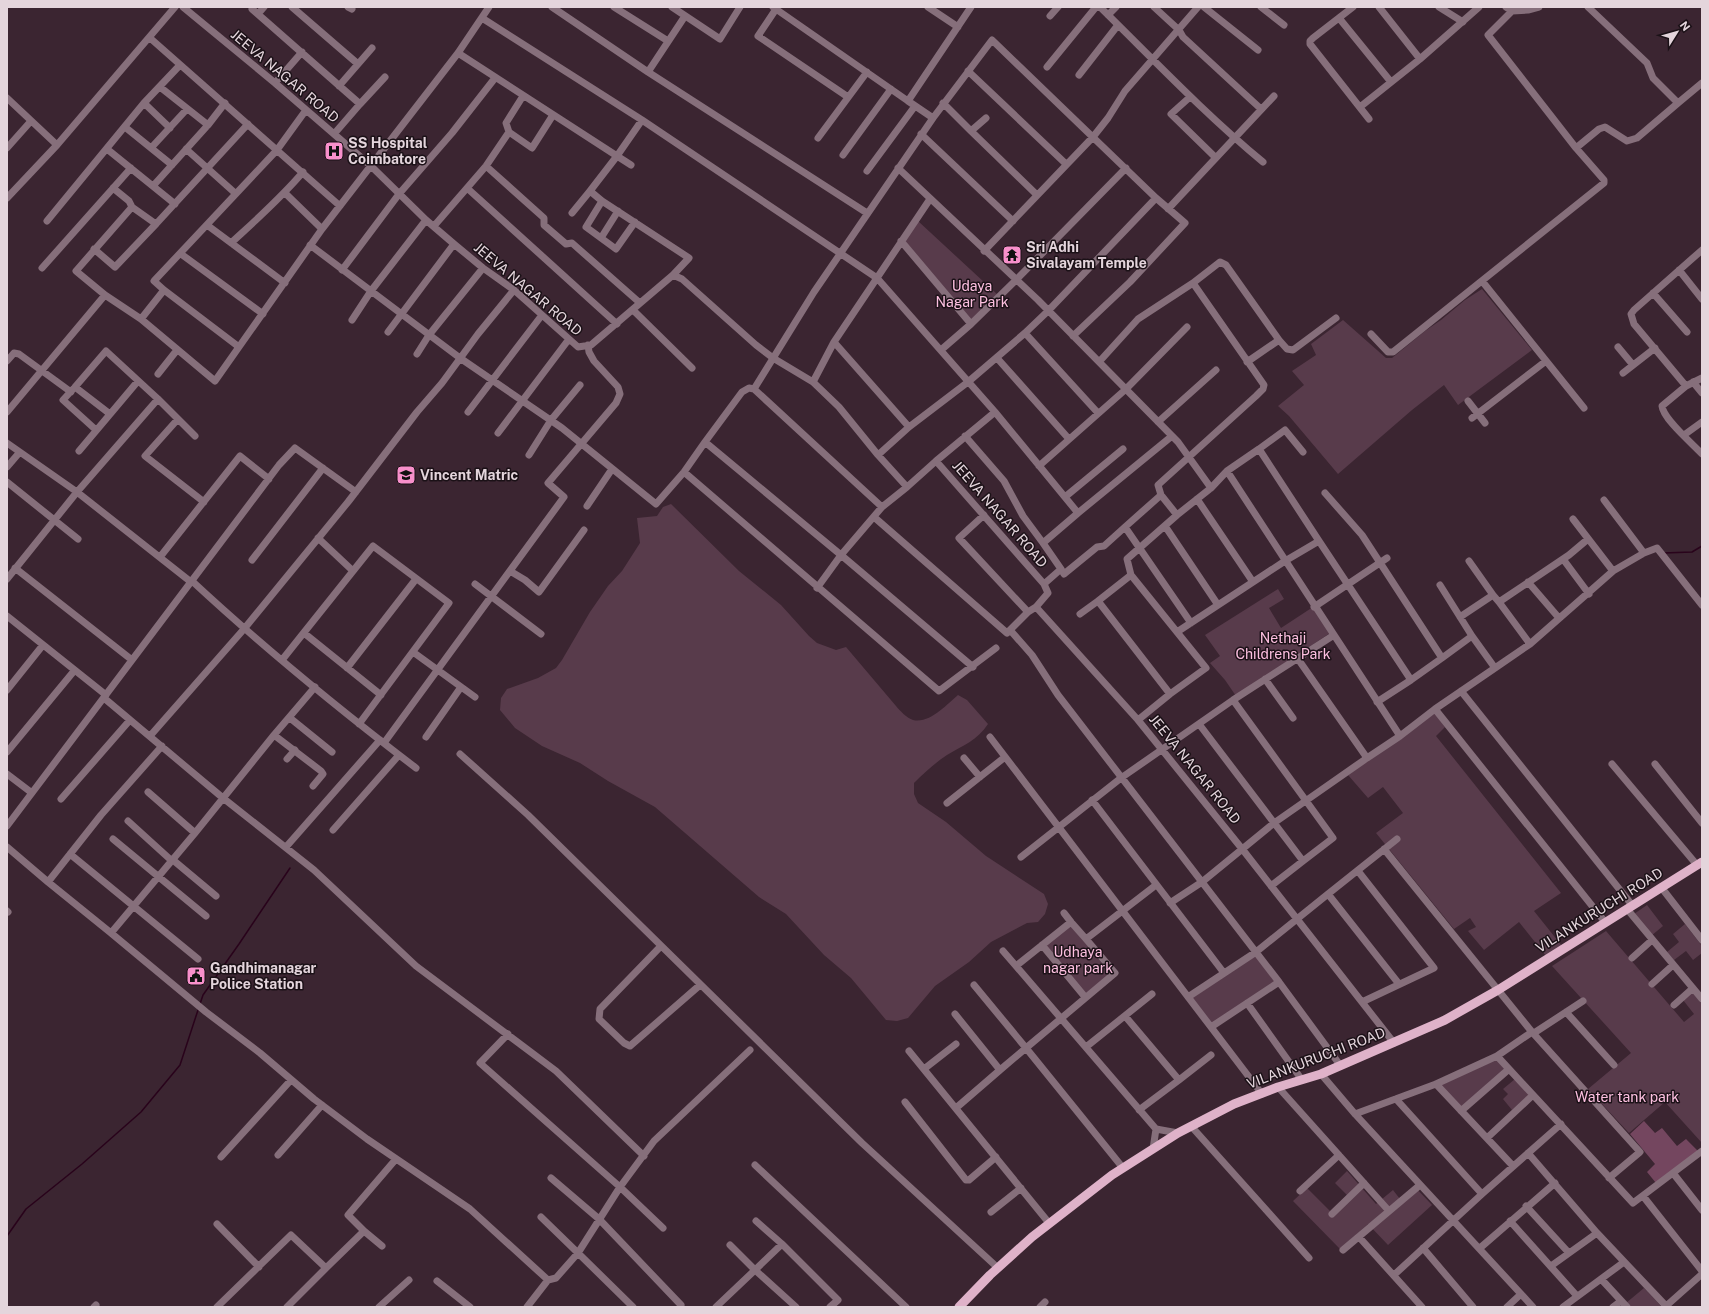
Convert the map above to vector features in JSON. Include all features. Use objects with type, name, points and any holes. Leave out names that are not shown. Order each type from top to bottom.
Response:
[{"type":"main road","name":"VILANKURUCHI ROAD","points":[[960,1307],[998,1268],[1049,1223],[1123,1168],[1178,1133],[1234,1104],[1278,1087],[1321,1074],[1445,1020],[1498,990],[1699,864]]},
{"type":"street","points":[[7,198],[57,145],[175,7]]},
{"type":"street","name":"JEEVA NAGAR ROAD","points":[[183,7],[275,83],[371,166],[426,220],[483,268],[514,290],[578,347],[588,345],[591,346],[673,275],[688,258],[634,222]]},
{"type":"street","points":[[258,14],[264,7]]},
{"type":"street","points":[[292,7],[358,64]]},
{"type":"street","points":[[132,207],[76,271],[105,295],[141,319],[215,381],[310,245],[458,53],[489,7]]},
{"type":"street","points":[[552,7],[648,72],[867,213]]},
{"type":"street","points":[[614,7],[668,41]]},
{"type":"street","points":[[672,7],[720,39],[740,7]]},
{"type":"street","points":[[928,7],[958,27]]},
{"type":"street","points":[[908,101],[971,7]]},
{"type":"street","points":[[1050,16],[1058,7]]},
{"type":"street","points":[[1048,67],[1096,7]]},
{"type":"street","points":[[1100,7],[1190,97],[1234,138],[1263,162]]},
{"type":"street","points":[[1108,15],[1116,7]]},
{"type":"street","points":[[1154,7],[1179,30],[1183,37],[1261,109]]},
{"type":"street","points":[[984,251],[1093,137],[1108,118],[1125,91],[1198,7]]},
{"type":"street","points":[[1204,7],[1258,50]]},
{"type":"street","points":[[1261,7],[1284,25]]},
{"type":"street","points":[[1352,7],[1313,38],[1310,41],[1310,44],[1369,119]]},
{"type":"street","points":[[1379,7],[1420,59]]},
{"type":"street","points":[[1439,7],[1463,22]]},
{"type":"street","points":[[1360,106],[1420,59],[1479,7]]},
{"type":"street","points":[[1371,334],[1388,352],[1393,352],[1604,183],[1604,180],[1576,148],[1488,35],[1509,9],[1528,10],[1539,7]]},
{"type":"street","points":[[1588,7],[1647,63],[1653,78],[1678,104]]},
{"type":"street","points":[[848,97],[758,36],[774,8],[933,118]]},
{"type":"street","points":[[252,9],[360,104]]},
{"type":"street","points":[[648,72],[685,16]]},
{"type":"street","points":[[482,18],[642,120],[877,278],[941,350],[1078,513]]},
{"type":"street","points":[[1339,18],[1390,82]]},
{"type":"street","points":[[1079,75],[1118,25]]},
{"type":"street","points":[[150,38],[340,206]]},
{"type":"street","points":[[754,389],[814,292],[867,213],[921,134],[992,40],[1156,198],[1185,223],[1130,282],[1073,336]]},
{"type":"street","points":[[339,86],[372,48]]},
{"type":"street","points":[[275,83],[302,52]]},
{"type":"street","points":[[458,53],[631,165]]},
{"type":"street","points":[[47,221],[144,103],[180,65]]},
{"type":"street","points":[[968,71],[1066,164]]},
{"type":"street","points":[[818,138],[867,72]]},
{"type":"street","points":[[334,134],[385,77]]},
{"type":"street","points":[[342,270],[399,194],[452,133],[495,78]]},
{"type":"street","points":[[1576,148],[1599,129],[1605,127],[1627,140],[1637,138],[1702,83]]},
{"type":"street","points":[[160,87],[208,125]]},
{"type":"street","points":[[843,155],[891,89]]},
{"type":"street","points":[[523,96],[506,123],[509,132],[532,148],[553,115]]},
{"type":"street","points":[[1168,209],[1215,157],[1274,96]]},
{"type":"street","points":[[1190,97],[1171,114],[1215,157]]},
{"type":"street","points":[[7,98],[57,145]]},
{"type":"street","points":[[144,103],[170,128]]},
{"type":"street","points":[[153,186],[208,125],[225,103]]},
{"type":"street","points":[[943,104],[1037,195]]},
{"type":"street","points":[[867,171],[915,106]]},
{"type":"street","points":[[151,148],[188,109]]},
{"type":"street","points":[[240,347],[154,281],[181,254],[235,193],[277,150],[306,110]]},
{"type":"street","points":[[971,131],[986,118]]},
{"type":"street","points":[[8,145],[31,120]]},
{"type":"street","points":[[572,212],[617,156],[642,120]]},
{"type":"street","points":[[94,249],[115,267],[248,124]]},
{"type":"street","points":[[125,127],[172,165]]},
{"type":"street","points":[[434,226],[486,166],[509,132]]},
{"type":"street","points":[[921,134],[1013,221]]},
{"type":"street","points":[[107,149],[175,204]]},
{"type":"street","points":[[186,149],[235,193]]},
{"type":"street","points":[[486,166],[544,218],[544,225],[566,244],[572,243],[640,303]]},
{"type":"street","points":[[42,268],[131,168]]},
{"type":"street","points":[[898,168],[1048,311],[1172,436],[1211,488]]},
{"type":"street","points":[[941,350],[971,324],[1016,280],[1126,168]]},
{"type":"street","points":[[231,243],[286,193],[303,172]]},
{"type":"street","points":[[113,188],[129,201],[132,207],[156,224]]},
{"type":"street","points":[[467,188],[617,324]]},
{"type":"street","points":[[590,191],[602,201],[634,222],[616,249],[586,227],[602,201]]},
{"type":"street","points":[[286,193],[322,229]]},
{"type":"street","points":[[878,455],[909,427],[968,382],[1025,333],[1156,198]]},
{"type":"street","points":[[813,382],[834,342],[930,199]]},
{"type":"street","points":[[601,238],[618,211]]},
{"type":"street","points":[[352,320],[371,291],[426,220]]},
{"type":"street","points":[[207,225],[284,283]]},
{"type":"street","points":[[901,241],[971,324]]},
{"type":"street","points":[[388,332],[400,314],[454,244]]},
{"type":"street","points":[[310,245],[460,358],[522,402],[551,420],[656,504],[684,472],[742,392],[749,388],[754,389],[882,508]]},
{"type":"street","points":[[1686,386],[1634,324],[1631,314],[1678,270],[1702,250]]},
{"type":"street","points":[[181,254],[263,314]]},
{"type":"street","points":[[1099,362],[1138,320],[1193,283],[1220,262],[1226,265],[1287,349],[1293,350],[1336,318]]},
{"type":"street","points":[[417,354],[429,335],[483,268]]},
{"type":"street","points":[[1678,270],[1702,299]]},
{"type":"street","points":[[673,275],[682,279],[756,345],[773,358],[813,382],[839,407],[878,455],[907,487]]},
{"type":"street","points":[[1482,281],[1584,408]]},
{"type":"street","points":[[1176,515],[1162,495],[1158,485],[1263,389],[1264,385],[1193,283]]},
{"type":"street","points":[[141,319],[164,290]]},
{"type":"street","points":[[150,736],[244,629],[356,492],[514,290]]},
{"type":"street","points":[[1653,293],[1687,332]]},
{"type":"street","points":[[7,412],[105,295]]},
{"type":"street","points":[[633,310],[692,368]]},
{"type":"street","points":[[468,412],[542,315]]},
{"type":"street","points":[[1039,466],[1126,389],[1187,327]]},
{"type":"street","points":[[1025,333],[1098,413]]},
{"type":"street","points":[[498,433],[569,340]]},
{"type":"street","points":[[1247,362],[1279,340]]},
{"type":"street","points":[[834,342],[909,427]]},
{"type":"street","points":[[286,847],[382,742],[564,497],[548,483],[616,403],[620,394],[618,387],[594,361],[589,352],[588,345]]},
{"type":"street","points":[[1618,346],[1633,365]]},
{"type":"street","points":[[1623,373],[1655,348]]},
{"type":"street","points":[[158,374],[177,350]]},
{"type":"street","points":[[96,430],[63,400],[106,351],[158,399],[195,436]]},
{"type":"street","points":[[7,361],[14,353],[19,354],[42,372],[73,389],[110,414]]},
{"type":"street","points":[[997,358],[1069,439]]},
{"type":"street","points":[[1475,416],[1546,361]]},
{"type":"street","points":[[1158,422],[1216,370]]},
{"type":"street","points":[[1702,378],[1686,386],[1662,406],[1663,411],[1702,454]]},
{"type":"street","points":[[79,451],[138,381]]},
{"type":"street","points":[[1693,382],[1702,393]]},
{"type":"street","points":[[529,455],[551,420],[580,385]]},
{"type":"street","points":[[7,579],[77,492],[158,399]]},
{"type":"street","points":[[1468,401],[1475,416],[1485,423]]},
{"type":"street","points":[[936,461],[994,412]]},
{"type":"street","points":[[178,419],[145,456],[204,502]]},
{"type":"street","points":[[1684,435],[1702,422]]},
{"type":"street","points":[[1138,720],[1170,694],[1206,668],[1131,575],[1127,559],[1176,515],[1211,488],[1227,471],[1284,430],[1303,452]]},
{"type":"street","points":[[965,436],[1004,481],[1023,516],[1064,574],[1097,547],[1104,546],[1162,495]]},
{"type":"street","points":[[1043,543],[1172,436]]},
{"type":"street","points":[[705,442],[973,667]]},
{"type":"street","points":[[7,443],[19,453],[77,492],[160,557],[359,724],[416,768]]},
{"type":"street","points":[[7,826],[279,465],[295,448],[356,492]]},
{"type":"street","points":[[1065,497],[1123,449]]},
{"type":"street","points":[[1259,449],[1411,680]]},
{"type":"street","points":[[7,467],[19,453]]},
{"type":"street","points":[[160,557],[240,456],[269,479]]},
{"type":"street","name":"JEEVA NAGAR ROAD","points":[[817,588],[841,555],[882,508],[936,461],[1044,584],[1048,593],[1036,607],[1138,720],[1297,918],[1394,1043]]},
{"type":"street","points":[[252,560],[323,468]]},
{"type":"street","points":[[587,506],[612,469]]},
{"type":"street","points":[[1227,471],[1400,736]]},
{"type":"street","points":[[684,472],[817,588],[939,691],[973,667],[996,648]]},
{"type":"street","points":[[7,482],[78,539]]},
{"type":"street","points":[[1325,493],[1362,535],[1442,658]]},
{"type":"street","points":[[1197,499],[1253,582]]},
{"type":"street","points":[[1604,500],[1644,553]]},
{"type":"street","points":[[984,514],[959,538],[1028,612]]},
{"type":"street","points":[[874,517],[1007,633],[1028,612],[1036,607]]},
{"type":"street","points":[[1573,519],[1613,571]]},
{"type":"street","points":[[1165,526],[1218,605]]},
{"type":"street","points":[[1125,527],[1191,623]]},
{"type":"street","points":[[510,571],[525,580],[540,592],[584,530]]},
{"type":"street","points":[[318,538],[353,571]]},
{"type":"street","points":[[1499,602],[1562,559],[1588,539]]},
{"type":"street","points":[[1177,632],[1285,561],[1319,541]]},
{"type":"street","points":[[282,660],[373,546],[449,603],[359,724]]},
{"type":"street","points":[[1170,903],[1202,882],[1243,850],[1274,823],[1400,736],[1435,708],[1530,644],[1589,594],[1613,571],[1644,553],[1657,548],[1702,605]]},
{"type":"street","points":[[1314,606],[1387,558]]},
{"type":"street","points":[[1562,559],[1589,594]]},
{"type":"street","points":[[1469,561],[1530,644]]},
{"type":"street","points":[[16,568],[132,660]]},
{"type":"street","points":[[1044,584],[1061,569]]},
{"type":"street","points":[[1080,614],[1131,575]]},
{"type":"street","points":[[347,668],[416,579]]},
{"type":"street","points":[[1528,582],[1559,618]]},
{"type":"street","points":[[475,584],[541,634]]},
{"type":"street","points":[[1440,585],[1460,618],[1495,668]]},
{"type":"street","points":[[1460,618],[1493,595]]},
{"type":"street","points":[[1098,601],[1170,694]]},
{"type":"street","points":[[7,616],[105,696],[130,720],[224,798],[314,870],[416,966],[556,1071],[644,1156]]},
{"type":"street","points":[[1010,630],[1032,655],[1058,695],[1279,982],[1340,1065]]},
{"type":"street","points":[[304,633],[381,695]]},
{"type":"street","points":[[1021,857],[1058,826],[1121,778],[1162,751],[1233,700],[1334,635]]},
{"type":"street","points":[[1377,702],[1411,680],[1472,636]]},
{"type":"street","points":[[7,690],[43,646]]},
{"type":"street","points":[[414,652],[475,698]]},
{"type":"street","points":[[1298,659],[1367,758]]},
{"type":"street","points":[[7,752],[74,671]]},
{"type":"street","points":[[1266,679],[1293,718]]},
{"type":"street","points":[[111,932],[195,834],[274,735],[315,687]]},
{"type":"street","points":[[426,737],[461,687]]},
{"type":"street","points":[[1461,691],[1630,907],[1652,940],[1702,999]]},
{"type":"street","points":[[1233,700],[1333,838],[1271,886]]},
{"type":"street","points":[[1435,708],[1605,922]]},
{"type":"street","points":[[290,718],[332,752]]},
{"type":"street","points":[[61,799],[130,720]]},
{"type":"street","points":[[1199,724],[1303,861]]},
{"type":"street","points":[[274,735],[324,774],[313,786]]},
{"type":"street","points":[[990,737],[1262,1094]]},
{"type":"street","points":[[48,882],[101,815],[162,746]]},
{"type":"street","points":[[287,760],[295,750]]},
{"type":"street","points":[[460,754],[528,815],[862,1143],[998,1268]]},
{"type":"street","points":[[334,830],[398,755]]},
{"type":"street","points":[[947,803],[1005,757]]},
{"type":"street","points":[[964,758],[980,777]]},
{"type":"street","points":[[1612,764],[1699,864]]},
{"type":"street","points":[[1655,764],[1702,823]]},
{"type":"street","points":[[7,774],[32,793]]},
{"type":"street","points":[[148,792],[195,834]]},
{"type":"street","points":[[1092,800],[1224,973]]},
{"type":"street","points":[[128,821],[216,896]]},
{"type":"street","points":[[1188,997],[1256,952],[1397,838]]},
{"type":"street","points":[[113,839],[206,916]]},
{"type":"street","points":[[7,847],[206,1012],[260,1053],[322,1105],[396,1159],[470,1209],[548,1280]]},
{"type":"street","points":[[1384,849],[1533,1032],[1640,1152],[1609,1178]]},
{"type":"street","points":[[70,854],[198,959]]},
{"type":"street","points":[[1358,870],[1434,968],[1362,1002]]},
{"type":"street","points":[[1086,939],[1156,885]]},
{"type":"street","points":[[1662,887],[1702,940]]},
{"type":"street","points":[[1328,894],[1399,984]]},
{"type":"street","points":[[956,1108],[1115,973],[1064,913]]},
{"type":"street","points":[[1016,966],[1071,922]]},
{"type":"street","points":[[1632,958],[1652,940]]},
{"type":"street","points":[[1042,945],[1085,997]]},
{"type":"street","points":[[661,946],[600,1009],[599,1019],[624,1044],[630,1046],[700,985]]},
{"type":"street","points":[[1003,951],[1156,1130],[1178,1133]]},
{"type":"street","points":[[1652,984],[1673,965]]},
{"type":"street","points":[[1211,1027],[1279,982]]},
{"type":"street","points":[[974,984],[1123,1168]]},
{"type":"street","points":[[1674,1005],[1693,988]]},
{"type":"street","points":[[1086,1047],[1152,994]]},
{"type":"street","points":[[1355,1114],[1436,1084],[1497,1056],[1583,1001]]},
{"type":"street","points":[[1247,1003],[1302,1080]]},
{"type":"street","points":[[1566,1012],[1614,1065]]},
{"type":"street","points":[[955,1014],[1000,1070]]},
{"type":"street","points":[[1125,1016],[1179,1080]]},
{"type":"street","points":[[508,1034],[480,1063],[620,1187],[663,1228]]},
{"type":"street","points":[[924,1069],[956,1044]]},
{"type":"street","points":[[527,1307],[548,1280],[556,1278],[578,1253],[620,1187],[654,1141],[750,1050]]},
{"type":"street","points":[[909,1051],[1049,1223]]},
{"type":"street","points":[[1139,1110],[1211,1055]]},
{"type":"street","points":[[1497,1056],[1633,1203],[1702,1151]]},
{"type":"street","points":[[1461,1112],[1510,1069]]},
{"type":"street","points":[[1321,1074],[1355,1114],[1533,1307]]},
{"type":"street","points":[[221,1157],[291,1080]]},
{"type":"street","points":[[1436,1084],[1513,1166]]},
{"type":"street","points":[[1278,1087],[1388,1211]]},
{"type":"street","points":[[1487,1138],[1533,1095]]},
{"type":"street","points":[[1396,1099],[1482,1194]]},
{"type":"street","points":[[904,1102],[966,1180],[969,1180],[996,1157]]},
{"type":"street","points":[[278,1154],[322,1105]]},
{"type":"street","points":[[1394,1275],[1561,1124]]},
{"type":"street","points":[[1191,1126],[1309,1258]]},
{"type":"street","points":[[1153,1149],[1156,1130]]},
{"type":"street","points":[[1528,1153],[1598,1233],[1666,1307],[1702,1274]]},
{"type":"street","points":[[1300,1191],[1339,1155]]},
{"type":"street","points":[[382,1246],[348,1215],[396,1159]]},
{"type":"street","points":[[755,1165],[906,1307]]},
{"type":"street","points":[[1673,1173],[1702,1210]]},
{"type":"street","points":[[551,1178],[599,1219],[681,1305]]},
{"type":"street","points":[[1332,1214],[1364,1183]]},
{"type":"street","points":[[1480,1248],[1554,1183]]},
{"type":"street","points":[[1343,1250],[1420,1185]]},
{"type":"street","points":[[991,1212],[1021,1188]]},
{"type":"street","points":[[1643,1196],[1702,1271]]},
{"type":"street","points":[[1526,1206],[1569,1253]]},
{"type":"street","points":[[541,1217],[633,1307]]},
{"type":"street","points":[[756,1221],[782,1244],[838,1300],[830,1307]]},
{"type":"street","points":[[1510,1221],[1578,1296]]},
{"type":"street","points":[[218,1224],[259,1268]]},
{"type":"street","points":[[287,1307],[364,1231]]},
{"type":"street","points":[[1551,1266],[1598,1233]]},
{"type":"street","points":[[217,1307],[259,1268],[291,1235],[326,1268]]},
{"type":"street","points":[[1359,1237],[1422,1307]]},
{"type":"street","points":[[716,1307],[782,1244]]},
{"type":"street","points":[[730,1245],[796,1307]]},
{"type":"street","points":[[1423,1248],[1473,1307]]},
{"type":"street","points":[[1563,1307],[1602,1280],[1624,1262]]},
{"type":"street","points":[[379,1307],[410,1280]]},
{"type":"street","points":[[1602,1280],[1627,1307]]},
{"type":"street","points":[[437,1281],[470,1307]]},
{"type":"street","points":[[1507,1307],[1521,1294]]},
{"type":"street","points":[[1613,1307],[1621,1301]]},
{"type":"green space","name":"Udaya Nagar Park","points":[[918,221],[998,295],[971,320],[904,242]]},
{"type":"green space","points":[[1482,289],[1532,350],[1458,405],[1444,385],[1412,410],[1338,474],[1289,416],[1278,406],[1304,385],[1292,371],[1316,355],[1311,344],[1343,320],[1386,358],[1392,358],[1465,300]]},
{"type":"green space","points":[[671,504],[739,571],[781,605],[817,643],[836,650],[846,647],[908,718],[913,720],[926,719],[938,712],[958,695],[967,700],[988,724],[975,738],[947,755],[914,783],[914,794],[918,803],[946,822],[986,856],[1044,894],[1048,904],[1045,914],[1038,922],[1027,923],[991,942],[969,962],[935,986],[908,1018],[897,1021],[886,1020],[851,978],[824,955],[786,914],[759,897],[655,807],[608,781],[580,763],[542,746],[515,728],[500,710],[501,698],[507,689],[538,678],[556,668],[562,660],[590,612],[608,586],[622,571],[640,543],[637,518],[657,516],[663,507]]},
{"type":"green space","name":"Nethaji Childrens Park","points":[[1278,589],[1284,599],[1269,608],[1281,628],[1313,607],[1330,633],[1236,696],[1225,680],[1210,663],[1220,656],[1205,635]]},
{"type":"green space","points":[[1435,713],[1445,727],[1436,736],[1561,893],[1534,911],[1562,946],[1546,956],[1519,922],[1484,950],[1468,931],[1476,927],[1470,918],[1454,929],[1376,833],[1403,813],[1383,787],[1368,798],[1348,775]]},
{"type":"green space","points":[[1647,905],[1663,926],[1651,936],[1634,914]]},
{"type":"green space","points":[[1685,924],[1702,946],[1702,953],[1693,960],[1686,951],[1674,960],[1667,952],[1679,942],[1673,934]]},
{"type":"green space","name":"Udhaya nagar park","points":[[1070,925],[1111,974],[1085,995],[1044,945]]},
{"type":"green space","name":"Water tank park","points":[[1606,931],[1684,1022],[1694,1014],[1683,1000],[1692,992],[1702,1004],[1702,1143],[1665,1102],[1629,1133],[1588,1089],[1631,1053],[1552,966]]},
{"type":"green space","points":[[1255,956],[1276,982],[1212,1024],[1192,998]]},
{"type":"green space","points":[[1497,1059],[1507,1070],[1462,1110],[1441,1085]]},
{"type":"green space","points":[[1515,1079],[1530,1094],[1512,1110],[1503,1099],[1508,1094],[1503,1089]]},
{"type":"green space","points":[[1347,1171],[1376,1204],[1393,1190],[1400,1199],[1414,1186],[1432,1205],[1388,1245],[1368,1224],[1340,1249],[1293,1201],[1307,1188],[1330,1211],[1347,1195],[1335,1183]]},
{"type":"green space","points":[[1644,1288],[1662,1307],[1629,1307],[1626,1303]]},
{"type":"shaded area","points":[[1644,1121],[1655,1133],[1662,1128],[1677,1146],[1686,1139],[1698,1151],[1656,1183],[1647,1172],[1655,1164],[1630,1134]]},
{"type":"waterway","points":[[1663,553],[1692,552],[1702,546]]},
{"type":"waterway","points":[[200,1004],[203,995],[290,868]]},
{"type":"waterway","points":[[7,1236],[26,1209],[82,1164],[141,1112],[180,1065],[198,1010]]},
{"type":"place","name":"SS Hospital Coimbatore","points":[[334,151]]},
{"type":"place","name":"Sri Adhi Sivalayam Temple","points":[[1012,255]]},
{"type":"place","name":"Vincent Matric","points":[[406,475]]},
{"type":"place","name":"Gandhimanagar Police Station","points":[[196,976]]}]
